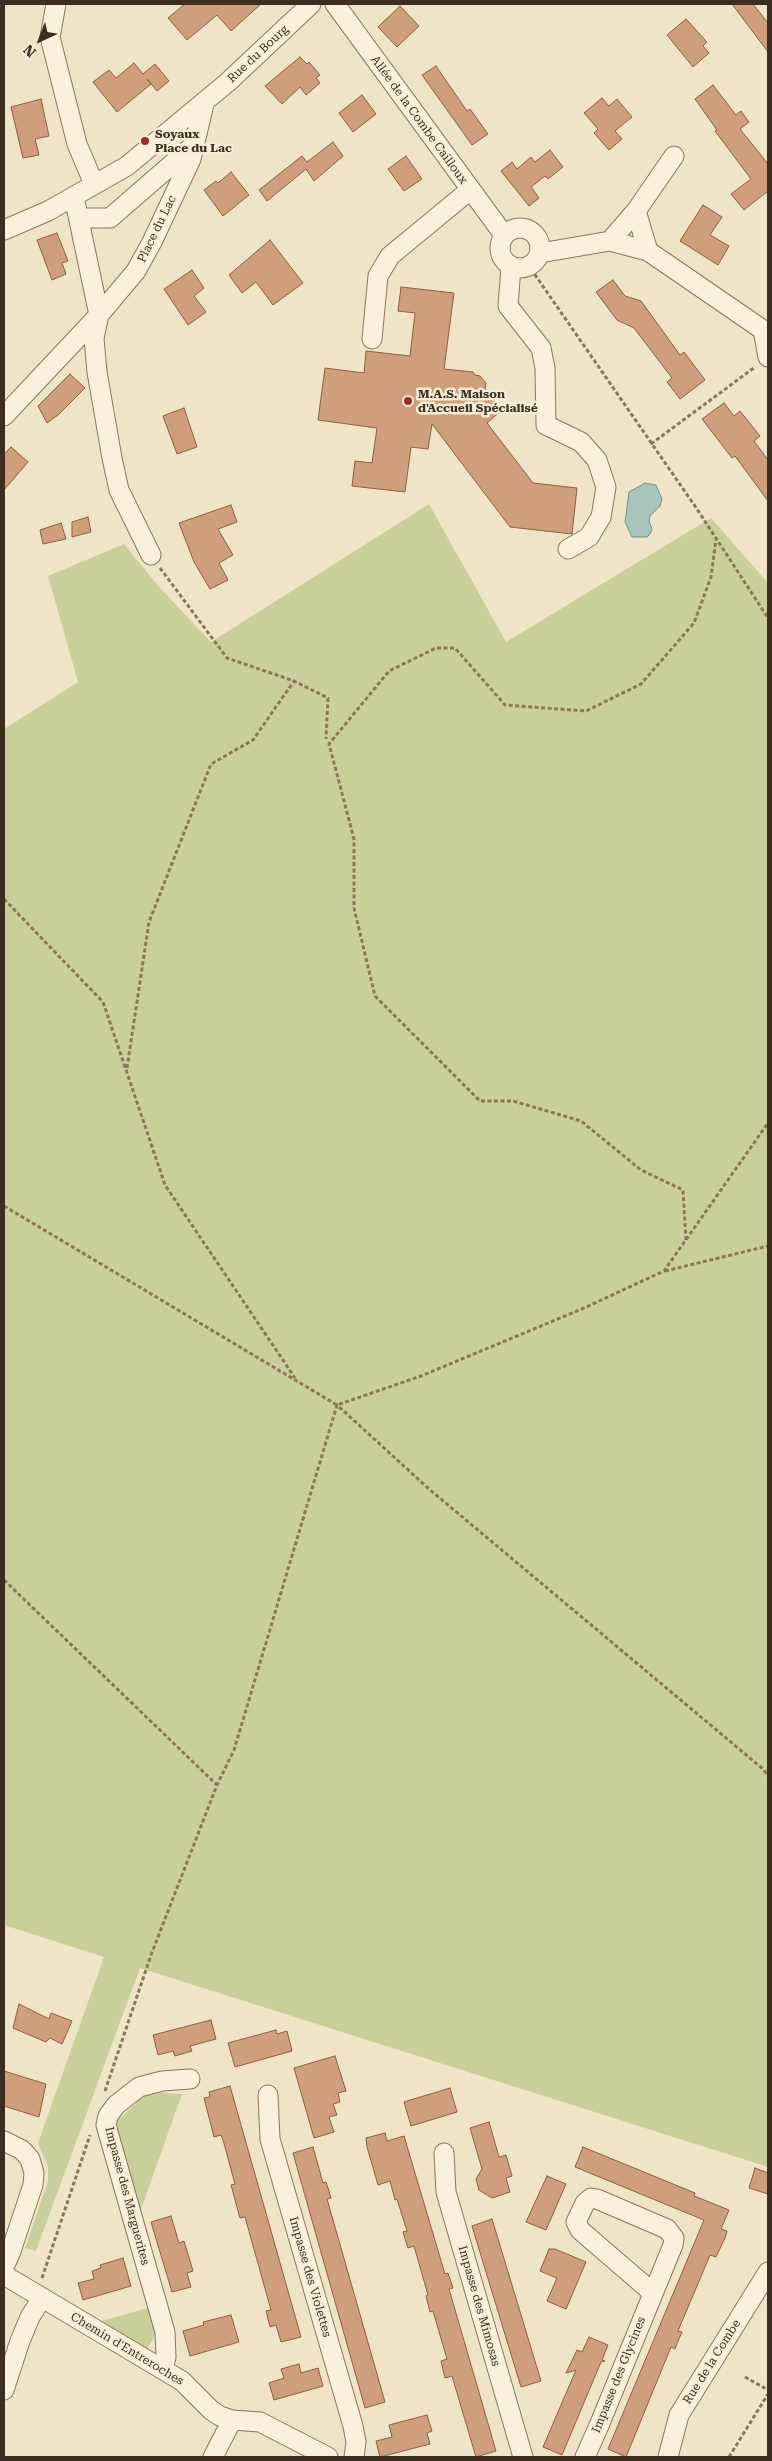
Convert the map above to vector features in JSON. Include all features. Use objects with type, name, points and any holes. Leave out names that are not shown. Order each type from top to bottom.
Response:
[{"type":"street","points":[[56,4],[50,37],[77,144],[94,184]]},
{"type":"street","name":"Rue du Bourg","points":[[4,230],[74,197],[127,166],[204,104],[311,4]]},
{"type":"street","name":"Allée de la Combe Cailloux","points":[[335,4],[504,235]]},
{"type":"street","name":"Place du Lac","points":[[4,416],[99,315],[136,271],[152,242],[191,159],[204,104]]},
{"type":"street","points":[[79,218],[110,218],[194,145]]},
{"type":"street","points":[[610,241],[636,211],[674,156]]},
{"type":"street","points":[[372,339],[378,276],[390,256],[470,190]]},
{"type":"street","points":[[74,197],[99,315],[94,338],[97,372],[112,458],[120,490],[151,555]]},
{"type":"street","points":[[636,211],[648,251]]},
{"type":"street","points":[[568,548],[589,537],[601,517],[606,487],[597,460],[580,442],[546,424],[545,368],[541,348],[508,306],[527,262],[539,239],[529,230],[516,228],[504,235],[501,241],[500,253],[506,263],[527,262],[610,241],[648,251],[766,331],[768,357]]},
{"type":"street","name":"Impasse des Marguerites","points":[[163,2369],[166,2357],[165,2332],[106,2124],[108,2116],[116,2105],[139,2087],[162,2081],[190,2079]]},
{"type":"street","name":"Impasse des Violettes","points":[[268,2095],[270,2138],[353,2426],[356,2442],[354,2457]]},
{"type":"street","points":[[4,2141],[22,2150],[30,2159],[34,2173],[30,2194],[4,2267]]},
{"type":"street","name":"Impasse des Mimosas","points":[[444,2153],[446,2192],[523,2457]]},
{"type":"street","name":"Impasse des Glycines","points":[[586,2457],[673,2245],[674,2238],[671,2232],[597,2199],[591,2198],[585,2202],[576,2222],[580,2230],[653,2293]]},
{"type":"street","name":"Rue de la Combe","points":[[668,2457],[680,2415],[768,2272]]},
{"type":"street","name":"Chemin d'Entreroches","points":[[4,2274],[189,2386],[211,2410],[232,2420],[251,2420],[269,2425],[328,2457]]},
{"type":"street","points":[[4,2390],[20,2340],[30,2317],[42,2298]]},
{"type":"street","points":[[213,2457],[232,2420]]},
{"type":"path","points":[[527,262],[768,618]]},
{"type":"path","points":[[651,444],[768,357]]},
{"type":"path","points":[[686,1240],[683,1190],[641,1170],[581,1121],[513,1100],[480,1101],[375,996],[354,908],[354,839],[329,744],[389,671],[436,648],[455,648],[505,704],[586,711],[641,684],[694,623],[712,577],[716,539]]},
{"type":"path","points":[[151,555],[227,658],[294,681],[328,698],[326,739]]},
{"type":"path","points":[[127,1068],[149,922],[211,764],[253,740],[294,681]]},
{"type":"path","points":[[4,899],[103,1002],[127,1068],[165,1185],[297,1381]]},
{"type":"path","points":[[664,1272],[768,1123]]},
{"type":"path","points":[[4,1206],[337,1405],[429,1489],[763,1769],[768,1776]]},
{"type":"path","points":[[337,1405],[421,1376],[575,1312],[664,1272],[768,1246]]},
{"type":"path","points":[[151,1955],[217,1785],[234,1750],[337,1405]]},
{"type":"path","points":[[4,1580],[217,1785]]},
{"type":"path","points":[[729,2457],[768,2392],[745,2377]]},
{"type":"green space","points":[[429,504],[506,642],[711,518],[768,583],[768,2167],[140,1968],[36,2251],[25,2248],[48,2181],[48,2167],[38,2143],[104,1957],[4,1925],[4,729],[78,682],[48,576],[124,544],[160,588],[211,642]]},
{"type":"green space","points":[[148,2092],[182,2094],[140,2212],[111,2127]]},
{"type":"green space","points":[[148,2308],[156,2335],[146,2350],[98,2322]]},
{"type":"water","points":[[645,483],[656,485],[662,499],[660,506],[650,516],[649,521],[652,529],[650,534],[647,537],[632,537],[625,522],[629,492]]},
{"type":"building","points":[[185,4],[261,4],[231,31],[217,15],[187,40],[168,18]]},
{"type":"building","points":[[732,4],[753,4],[768,23],[768,52]]},
{"type":"building","points":[[400,6],[419,26],[397,47],[378,27]]},
{"type":"building","points":[[686,19],[707,42],[703,46],[709,53],[693,67],[667,35]]},
{"type":"building","points":[[300,57],[307,64],[309,62],[320,75],[316,78],[320,83],[306,95],[300,87],[282,104],[265,86]]},
{"type":"building","points":[[134,63],[143,74],[155,64],[169,81],[157,91],[147,79],[151,84],[117,112],[93,82],[109,70],[116,78]]},
{"type":"building","points":[[436,66],[467,111],[470,109],[488,134],[472,145],[422,75]]},
{"type":"building","points":[[713,85],[736,115],[741,111],[749,122],[740,129],[768,164],[768,191],[744,210],[731,194],[751,179],[715,131],[717,130],[695,99]]},
{"type":"building","points":[[362,95],[376,114],[353,132],[339,113]]},
{"type":"building","points":[[602,98],[609,106],[617,99],[632,117],[615,131],[622,139],[609,150],[594,133],[598,129],[584,113]]},
{"type":"building","points":[[41,99],[49,136],[35,139],[39,155],[23,158],[11,107]]},
{"type":"building","points":[[333,142],[343,156],[314,181],[306,169],[267,201],[259,190],[302,156],[307,162]]},
{"type":"building","points":[[550,150],[563,167],[548,179],[545,176],[531,187],[539,198],[529,206],[501,171],[512,162],[517,169],[531,157],[535,162]]},
{"type":"building","points":[[406,156],[422,179],[404,191],[388,169]]},
{"type":"building","points":[[231,172],[249,195],[223,216],[204,190],[216,181],[218,183]]},
{"type":"building","points":[[703,205],[722,217],[710,235],[729,246],[718,265],[680,241]]},
{"type":"building","points":[[57,233],[68,261],[62,263],[66,274],[52,280],[37,240]]},
{"type":"building","points":[[270,240],[303,283],[273,305],[256,282],[242,293],[229,275]]},
{"type":"building","points":[[192,270],[204,288],[194,296],[206,312],[188,325],[164,289]]},
{"type":"building","points":[[613,280],[625,296],[641,301],[680,355],[684,352],[705,380],[680,399],[667,382],[672,378],[634,328],[617,320],[596,292]]},
{"type":"building","name":"M.A.S. Maison d'Accueil Spécialisé","points":[[401,287],[454,293],[444,369],[473,372],[486,383],[485,388],[502,410],[487,423],[533,483],[577,488],[572,534],[510,527],[432,424],[428,449],[411,447],[405,492],[352,486],[355,461],[372,463],[377,428],[318,420],[325,368],[364,373],[366,351],[410,356],[415,313],[398,311]]},
{"type":"building","points":[[70,374],[85,388],[58,415],[47,423],[38,406]]},
{"type":"building","points":[[724,403],[734,416],[740,411],[760,436],[754,441],[768,460],[768,501],[735,456],[732,458],[702,419]]},
{"type":"building","points":[[184,408],[197,447],[177,454],[163,416]]},
{"type":"building","points":[[11,447],[28,462],[4,490],[4,454]]},
{"type":"building","points":[[231,505],[237,522],[218,529],[233,555],[219,563],[228,580],[210,589],[194,562],[179,523]]},
{"type":"building","points":[[88,517],[91,532],[72,537],[72,522]]},
{"type":"building","points":[[61,523],[66,539],[43,544],[40,530]]},
{"type":"building","points":[[19,2004],[49,2019],[51,2013],[72,2021],[62,2044],[50,2038],[46,2042],[13,2028]]},
{"type":"building","points":[[211,2020],[216,2039],[190,2046],[192,2051],[175,2056],[173,2051],[158,2055],[153,2035]]},
{"type":"building","points":[[276,2030],[277,2034],[287,2031],[292,2051],[235,2067],[228,2043]]},
{"type":"building","points":[[335,2056],[346,2091],[338,2093],[340,2102],[333,2104],[337,2115],[329,2117],[334,2132],[314,2138],[294,2068]]},
{"type":"building","points":[[4,2071],[46,2084],[39,2117],[4,2106]]},
{"type":"building","points":[[230,2086],[301,2337],[281,2342],[276,2325],[270,2327],[266,2311],[271,2310],[245,2217],[240,2218],[231,2185],[235,2184],[223,2140],[221,2135],[214,2137],[204,2098],[210,2097],[209,2092]]},
{"type":"building","points":[[450,2088],[457,2112],[411,2126],[404,2102]]},
{"type":"building","points":[[489,2122],[499,2157],[506,2155],[512,2176],[506,2178],[510,2192],[492,2198],[479,2190],[476,2179],[482,2169],[470,2128]]},
{"type":"building","points":[[385,2133],[387,2141],[404,2136],[445,2274],[448,2273],[453,2288],[449,2289],[496,2451],[476,2457],[452,2376],[445,2378],[441,2361],[447,2359],[433,2311],[430,2312],[426,2296],[428,2295],[414,2246],[408,2248],[403,2232],[407,2231],[390,2181],[378,2185],[367,2147],[366,2138]]},
{"type":"building","points":[[313,2147],[323,2183],[326,2182],[331,2198],[327,2199],[385,2402],[365,2408],[293,2153]]},
{"type":"building","points":[[583,2147],[695,2193],[694,2196],[729,2210],[721,2229],[727,2231],[725,2238],[716,2257],[710,2255],[678,2331],[682,2332],[675,2349],[671,2347],[626,2457],[608,2449],[704,2220],[575,2167]]},
{"type":"building","points":[[755,2168],[768,2173],[768,2194],[749,2188]]},
{"type":"building","points":[[547,2176],[566,2184],[546,2230],[526,2222]]},
{"type":"building","points":[[171,2216],[179,2243],[184,2241],[193,2271],[187,2273],[191,2287],[172,2292],[151,2222]]},
{"type":"building","points":[[492,2219],[541,2381],[521,2387],[472,2226]]},
{"type":"building","points":[[549,2249],[555,2249],[586,2262],[566,2309],[547,2301],[557,2278],[540,2271]]},
{"type":"building","points":[[123,2258],[131,2286],[83,2300],[78,2283],[94,2279],[92,2271],[101,2268],[100,2265]]},
{"type":"building","points":[[231,2315],[239,2342],[190,2356],[183,2331],[204,2325],[203,2322]]},
{"type":"building","points":[[589,2337],[608,2345],[602,2360],[605,2361],[601,2362],[562,2455],[543,2447],[576,2370],[566,2373],[577,2350],[582,2352]]},
{"type":"building","points":[[299,2364],[301,2373],[318,2368],[323,2386],[274,2400],[269,2383],[284,2378],[281,2369]]},
{"type":"building","points":[[427,2415],[432,2431],[427,2433],[430,2444],[380,2457],[376,2441],[392,2437],[389,2425]]},
{"type":"place","name":"Soyaux Place du Lac","points":[[145,141]]},
{"type":"place","name":"M.A.S. Maison d'Accueil Spécialisé","points":[[408,401]]}]
